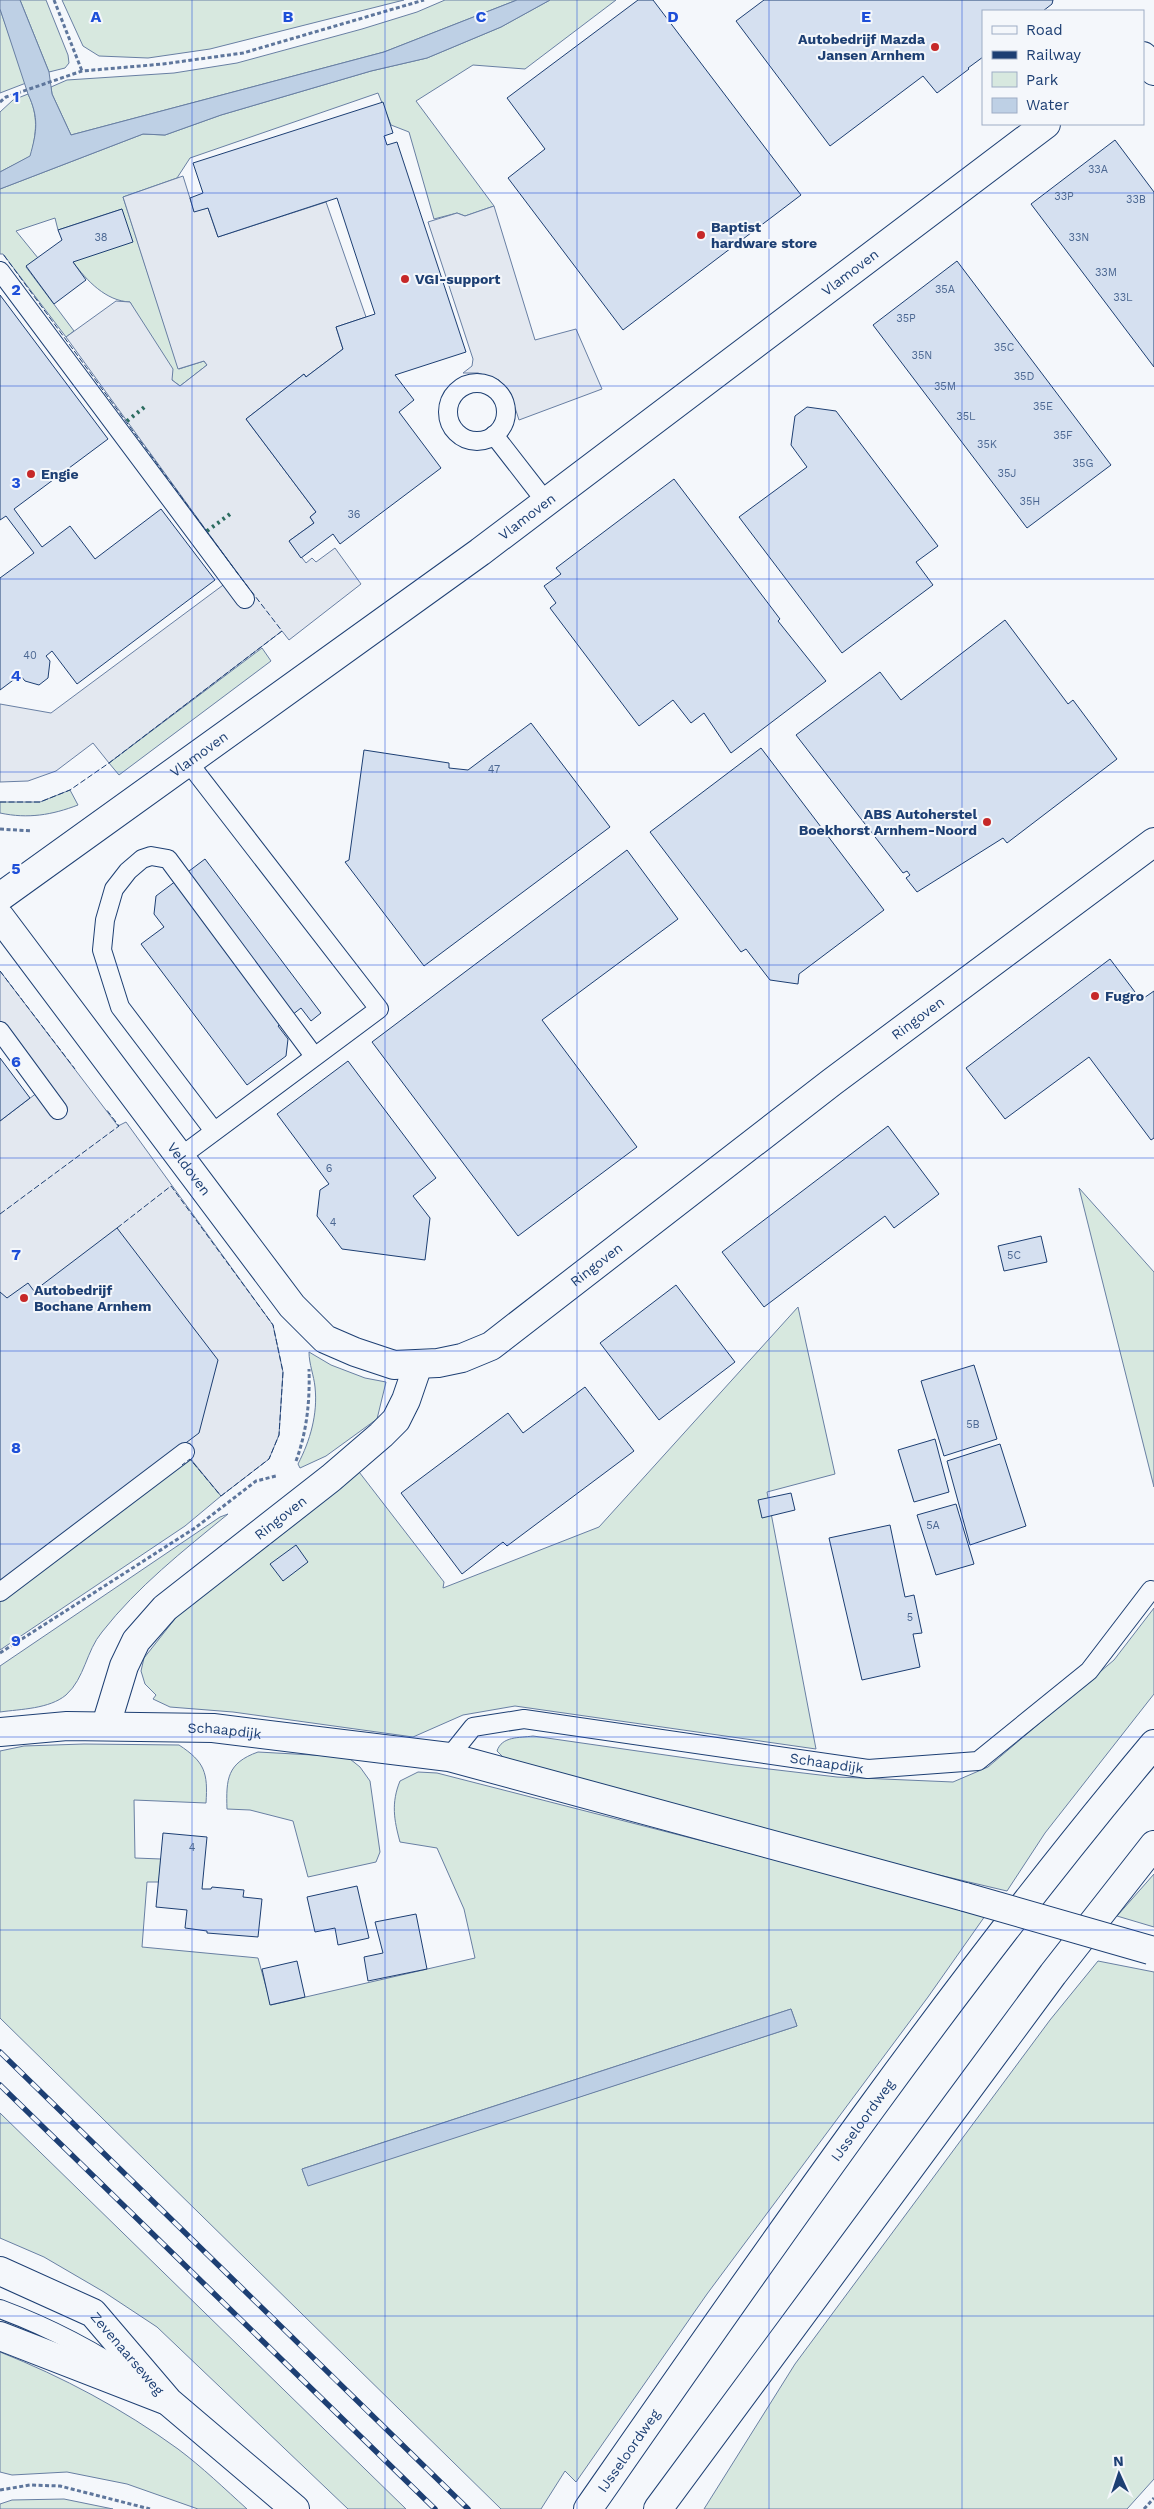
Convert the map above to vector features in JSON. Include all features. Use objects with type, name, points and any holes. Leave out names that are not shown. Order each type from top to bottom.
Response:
[{"type":"main road","points":[[1144,57],[1154,71]]},
{"type":"main road","name":"Vlamoven","points":[[0,897],[546,502],[1045,125]]},
{"type":"main road","name":"Ringoven","points":[[106,1725],[124,1666],[136,1641],[164,1608],[331,1478],[382,1435],[396,1420],[406,1400],[418,1365],[462,1358],[490,1346],[832,1082],[1154,842]]},
{"type":"main road","name":"Veldoven","points":[[0,917],[292,1306],[325,1339],[355,1352],[394,1365],[418,1365]]},
{"type":"main road","name":"Schaapdijk","points":[[0,1732],[67,1726],[106,1725],[213,1728],[449,1757],[965,1897],[1152,1950]]},
{"type":"main road","name":"IJsseloordweg","points":[[588,2509],[751,2274],[971,1973],[1081,1830],[1154,1744]]},
{"type":"main road","points":[[658,2509],[1053,1974],[1154,1845]]},
{"type":"main road","name":"Zevenaarseweg","points":[[0,2271],[92,2314],[169,2402],[295,2509]]},
{"type":"main road","name":"Zevenaarseweg","points":[[0,2336],[169,2402]]},
{"type":"lane","points":[[0,271],[245,600]]},
{"type":"lane","points":[[494,435],[546,502]]},
{"type":"lane","points":[[180,1157],[379,1009],[188,762]]},
{"type":"lane","points":[[214,1131],[120,1007],[102,950],[104,920],[114,890],[128,871],[142,859],[151,856],[168,860],[314,1056]]},
{"type":"lane","points":[[0,1031],[58,1110]]},
{"type":"lane","points":[[0,1592],[185,1452]]},
{"type":"lane","name":"Schaapdijk","points":[[449,1757],[473,1726],[524,1719],[868,1769],[978,1762],[1089,1671],[1151,1590]]},
{"type":"lane","name":"Zevenaarseweg","points":[[0,2309],[31,2320],[102,2355],[169,2402]]},
{"type":"path","points":[[54,0],[82,71]]},
{"type":"path","points":[[0,102],[6,97],[82,71],[164,64],[243,53],[424,0]]},
{"type":"path","points":[[0,1654],[196,1528],[256,1481],[279,1476]]},
{"type":"path","points":[[0,2490],[30,2485],[60,2486],[150,2509]]},
{"type":"path","points":[[1144,2509],[1154,2498]]},
{"type":"green space","points":[[20,0],[46,0],[68,55],[69,63],[65,68],[49,72]]},
{"type":"green space","points":[[62,0],[404,0],[210,49],[148,58],[99,56],[83,46]]},
{"type":"green space","points":[[445,0],[517,0],[384,52],[71,135],[52,94],[51,87],[67,80],[174,73],[237,63],[362,29],[417,12]]},
{"type":"green space","points":[[550,0],[616,0],[525,69],[473,65],[416,101],[494,206],[465,216],[457,213],[434,219],[409,132],[391,125],[378,93],[190,158],[177,178],[123,197],[179,369],[204,361],[207,365],[180,386],[172,380],[130,302],[121,301],[105,294],[84,276],[73,262],[122,209],[58,230],[55,218],[16,231],[38,258],[26,267],[74,331],[66,337],[3,254],[0,254],[0,189],[143,134],[165,135],[221,115],[371,71],[427,58],[501,27]]},
{"type":"green space","points":[[0,9],[26,83],[0,93]]},
{"type":"green space","points":[[28,94],[34,110],[36,125],[31,156],[0,172],[0,112],[13,100]]},
{"type":"green space","points":[[262,648],[271,661],[119,775],[109,763]]},
{"type":"green space","points":[[70,790],[78,805],[40,815],[20,816],[0,813],[0,802],[40,802]]},
{"type":"green space","points":[[1079,1188],[1154,1272],[1154,1487]]},
{"type":"green space","points":[[798,1307],[835,1474],[767,1492],[816,1749],[515,1706],[463,1715],[413,1737],[233,1712],[170,1707],[153,1699],[156,1695],[145,1684],[141,1671],[144,1658],[178,1615],[356,1468],[444,1582],[443,1588],[599,1527]]},
{"type":"green space","points":[[309,1352],[331,1365],[365,1378],[386,1382],[377,1419],[326,1456],[300,1468],[298,1464],[309,1437],[316,1397]]},
{"type":"green space","points":[[190,1459],[221,1496],[185,1526],[0,1650],[0,1601]]},
{"type":"green space","points":[[228,1514],[146,1584],[116,1615],[92,1647],[82,1673],[66,1695],[43,1706],[0,1712],[0,1666],[220,1517]]},
{"type":"green space","points":[[1154,1608],[1154,1694],[1045,1833],[1007,1891],[833,1850],[505,1759],[497,1751],[499,1746],[507,1740],[533,1736],[735,1765],[837,1777],[953,1782],[988,1767],[1114,1660]]},
{"type":"green space","points":[[84,1744],[179,1745],[194,1757],[203,1769],[205,1776],[206,1803],[134,1800],[135,1858],[161,1859],[159,1882],[147,1882],[142,1947],[258,1958],[271,2005],[475,1958],[464,1909],[437,1848],[400,1842],[394,1812],[397,1789],[400,1781],[418,1772],[437,1773],[839,1876],[985,1916],[928,1997],[707,2294],[576,2482],[565,2471],[541,2509],[501,2509],[0,2018],[0,1751],[24,1746]],"holes":[[[791,2009],[797,2026],[308,2185],[302,2169]]]},
{"type":"green space","points":[[258,1752],[331,1756],[350,1759],[360,1767],[370,1781],[380,1852],[376,1862],[308,1877],[293,1821],[250,1810],[227,1809],[228,1781],[234,1767],[248,1756]]},
{"type":"green space","points":[[1154,1874],[1154,1927],[1117,1916]]},
{"type":"green space","points":[[1098,1961],[1154,1972],[1154,2479],[1127,2509],[704,2509],[795,2364],[1050,2020]]},
{"type":"green space","points":[[0,2113],[406,2509],[348,2509],[157,2327],[104,2292],[44,2257],[0,2238]]},
{"type":"green space","points":[[0,2352],[70,2383],[136,2420],[187,2456],[247,2509],[198,2509],[127,2484],[67,2472],[12,2475],[0,2472]]},
{"type":"green space","points":[[64,2499],[113,2509],[0,2509],[0,2504],[12,2500]]},
{"type":"shaded area","points":[[183,176],[194,211],[208,208],[218,237],[326,202],[366,317],[336,327],[343,349],[306,377],[304,374],[246,419],[316,512],[310,517],[314,523],[289,541],[306,563],[312,558],[316,562],[335,548],[361,584],[289,640],[282,631],[109,763],[93,743],[56,771],[28,781],[0,782],[0,704],[51,713],[238,574],[66,337],[116,301],[130,302],[173,369],[172,380],[180,386],[207,365],[204,361],[178,369],[123,197]]},
{"type":"shaded area","points":[[494,206],[535,340],[576,329],[602,389],[519,420],[510,392],[499,380],[478,373],[463,373],[472,366],[473,359],[428,222],[457,213],[465,216]]},
{"type":"shaded area","points":[[0,971],[118,1126],[126,1122],[273,1325],[283,1372],[279,1435],[269,1459],[221,1496],[185,1452],[0,1583],[0,1121],[46,1086],[0,1024]]},
{"type":"water","points":[[0,0],[20,0],[49,72],[52,94],[71,135],[384,52],[517,0],[550,0],[501,27],[427,58],[371,71],[221,115],[165,135],[143,134],[0,189],[0,172],[30,156],[36,125],[32,103],[0,9]]},
{"type":"water","points":[[791,2009],[797,2026],[308,2186],[302,2169]]},
{"type":"building","points":[[638,0],[653,0],[801,195],[623,330],[508,178],[545,149],[507,98]]},
{"type":"building","points":[[764,0],[1053,0],[1052,4],[1044,10],[982,10],[982,58],[937,93],[923,76],[830,146],[736,21]]},
{"type":"building","points":[[383,102],[393,133],[384,136],[387,145],[397,142],[466,352],[395,375],[414,400],[399,412],[441,468],[340,544],[333,534],[301,558],[289,541],[314,523],[310,517],[316,512],[246,419],[304,374],[306,377],[343,349],[336,327],[375,314],[337,198],[218,237],[208,208],[194,212],[190,198],[203,193],[193,163]]},
{"type":"building","points":[[1115,140],[1154,192],[1154,367],[1031,204]]},
{"type":"building","points":[[122,209],[133,242],[73,262],[86,280],[54,304],[26,266],[62,240],[58,230]]},
{"type":"building","points":[[957,261],[1111,465],[1027,528],[873,325]]},
{"type":"building","name":"Engie","points":[[0,295],[108,439],[14,509],[42,547],[70,526],[95,559],[161,509],[215,580],[77,684],[52,651],[46,656],[50,661],[48,678],[39,685],[25,681],[20,675],[0,690],[0,578],[34,553],[6,516],[0,520]]},
{"type":"building","points":[[807,407],[836,411],[938,546],[916,562],[933,585],[842,653],[739,517],[807,467],[791,445],[795,416]]},
{"type":"building","points":[[674,479],[780,619],[778,621],[826,681],[731,753],[704,713],[691,723],[673,700],[639,726],[550,608],[556,603],[544,586],[561,574],[556,568]]},
{"type":"building","points":[[1005,620],[1068,704],[1073,700],[1117,759],[1007,843],[1003,838],[917,892],[906,878],[910,875],[907,871],[903,873],[796,735],[880,672],[901,700]]},
{"type":"building","points":[[531,723],[610,827],[424,966],[345,862],[349,860],[364,750],[449,763],[449,768],[468,770]]},
{"type":"building","points":[[761,748],[884,910],[799,974],[798,984],[770,980],[746,949],[741,952],[650,832]]},
{"type":"building","points":[[627,850],[678,919],[542,1020],[637,1147],[518,1236],[372,1042]]},
{"type":"building","points":[[205,859],[321,1013],[311,1021],[301,1008],[278,1026],[288,1039],[286,1056],[247,1085],[141,944],[164,927],[154,914],[156,896]]},
{"type":"building","points":[[1110,959],[1141,1000],[1154,991],[1154,1138],[1151,1140],[1089,1057],[1005,1119],[966,1068]]},
{"type":"building","points":[[0,1058],[30,1098],[0,1121]]},
{"type":"building","points":[[348,1061],[436,1178],[413,1196],[430,1218],[425,1260],[342,1249],[317,1216],[320,1190],[329,1184],[277,1114]]},
{"type":"building","points":[[888,1126],[939,1194],[894,1228],[885,1216],[764,1307],[722,1252]]},
{"type":"building","points":[[117,1228],[218,1360],[199,1433],[0,1583],[0,1292],[7,1298],[28,1283],[34,1291]]},
{"type":"building","points":[[1041,1236],[1047,1262],[1004,1271],[998,1246]]},
{"type":"building","points":[[676,1285],[735,1362],[659,1420],[600,1343]]},
{"type":"building","points":[[974,1365],[997,1439],[944,1456],[921,1381]]},
{"type":"building","points":[[585,1387],[634,1451],[507,1546],[503,1542],[462,1574],[401,1493],[508,1413],[523,1433]]},
{"type":"building","points":[[935,1439],[949,1492],[914,1502],[898,1450]]},
{"type":"building","points":[[1000,1444],[1026,1526],[970,1545],[947,1461]]},
{"type":"building","points":[[791,1493],[795,1510],[762,1518],[758,1500]]},
{"type":"building","points":[[956,1504],[974,1564],[936,1575],[917,1515]]},
{"type":"building","points":[[890,1525],[905,1597],[914,1595],[922,1633],[913,1634],[920,1667],[862,1680],[829,1538]]},
{"type":"building","points":[[296,1545],[308,1562],[283,1581],[270,1564]]},
{"type":"building","points":[[163,1833],[207,1837],[202,1889],[211,1889],[212,1887],[244,1890],[243,1897],[262,1899],[258,1937],[207,1933],[207,1931],[185,1928],[187,1910],[156,1907]]},
{"type":"building","points":[[357,1886],[369,1938],[338,1945],[335,1928],[315,1932],[307,1897]]},
{"type":"building","points":[[416,1914],[427,1969],[368,1981],[364,1957],[383,1953],[375,1922]]},
{"type":"building","points":[[297,1961],[305,1997],[270,2005],[262,1969]]},
{"type":"railway","points":[[0,2052],[468,2509]]},
{"type":"railway","points":[[0,2085],[435,2509]]},
{"type":"hedge","points":[[127,421],[147,405]]},
{"type":"hedge","points":[[207,531],[230,514]]},
{"type":"fence","points":[[0,802],[40,802],[70,790],[109,763],[282,631],[3,254]]},
{"type":"fence","points":[[0,971],[75,1069]]},
{"type":"fence","points":[[0,1214],[119,1126],[106,1109]]},
{"type":"fence","points":[[117,1228],[171,1186],[273,1325],[283,1372],[279,1435],[269,1459],[221,1496],[190,1459],[182,1465]]},
{"type":"place","name":"Autobedrijf Mazda Jansen Arnhem","points":[[935,47]]},
{"type":"place","name":"Baptist hardware store","points":[[701,235]]},
{"type":"place","name":"VGI-support","points":[[405,279]]},
{"type":"place","name":"Engie","points":[[31,474]]},
{"type":"place","name":"ABS Autoherstel Boekhorst Arnhem-Noord","points":[[987,822]]},
{"type":"place","name":"Fugro","points":[[1095,996]]},
{"type":"place","name":"Autobedrijf Bochane Arnhem","points":[[24,1298]]}]
